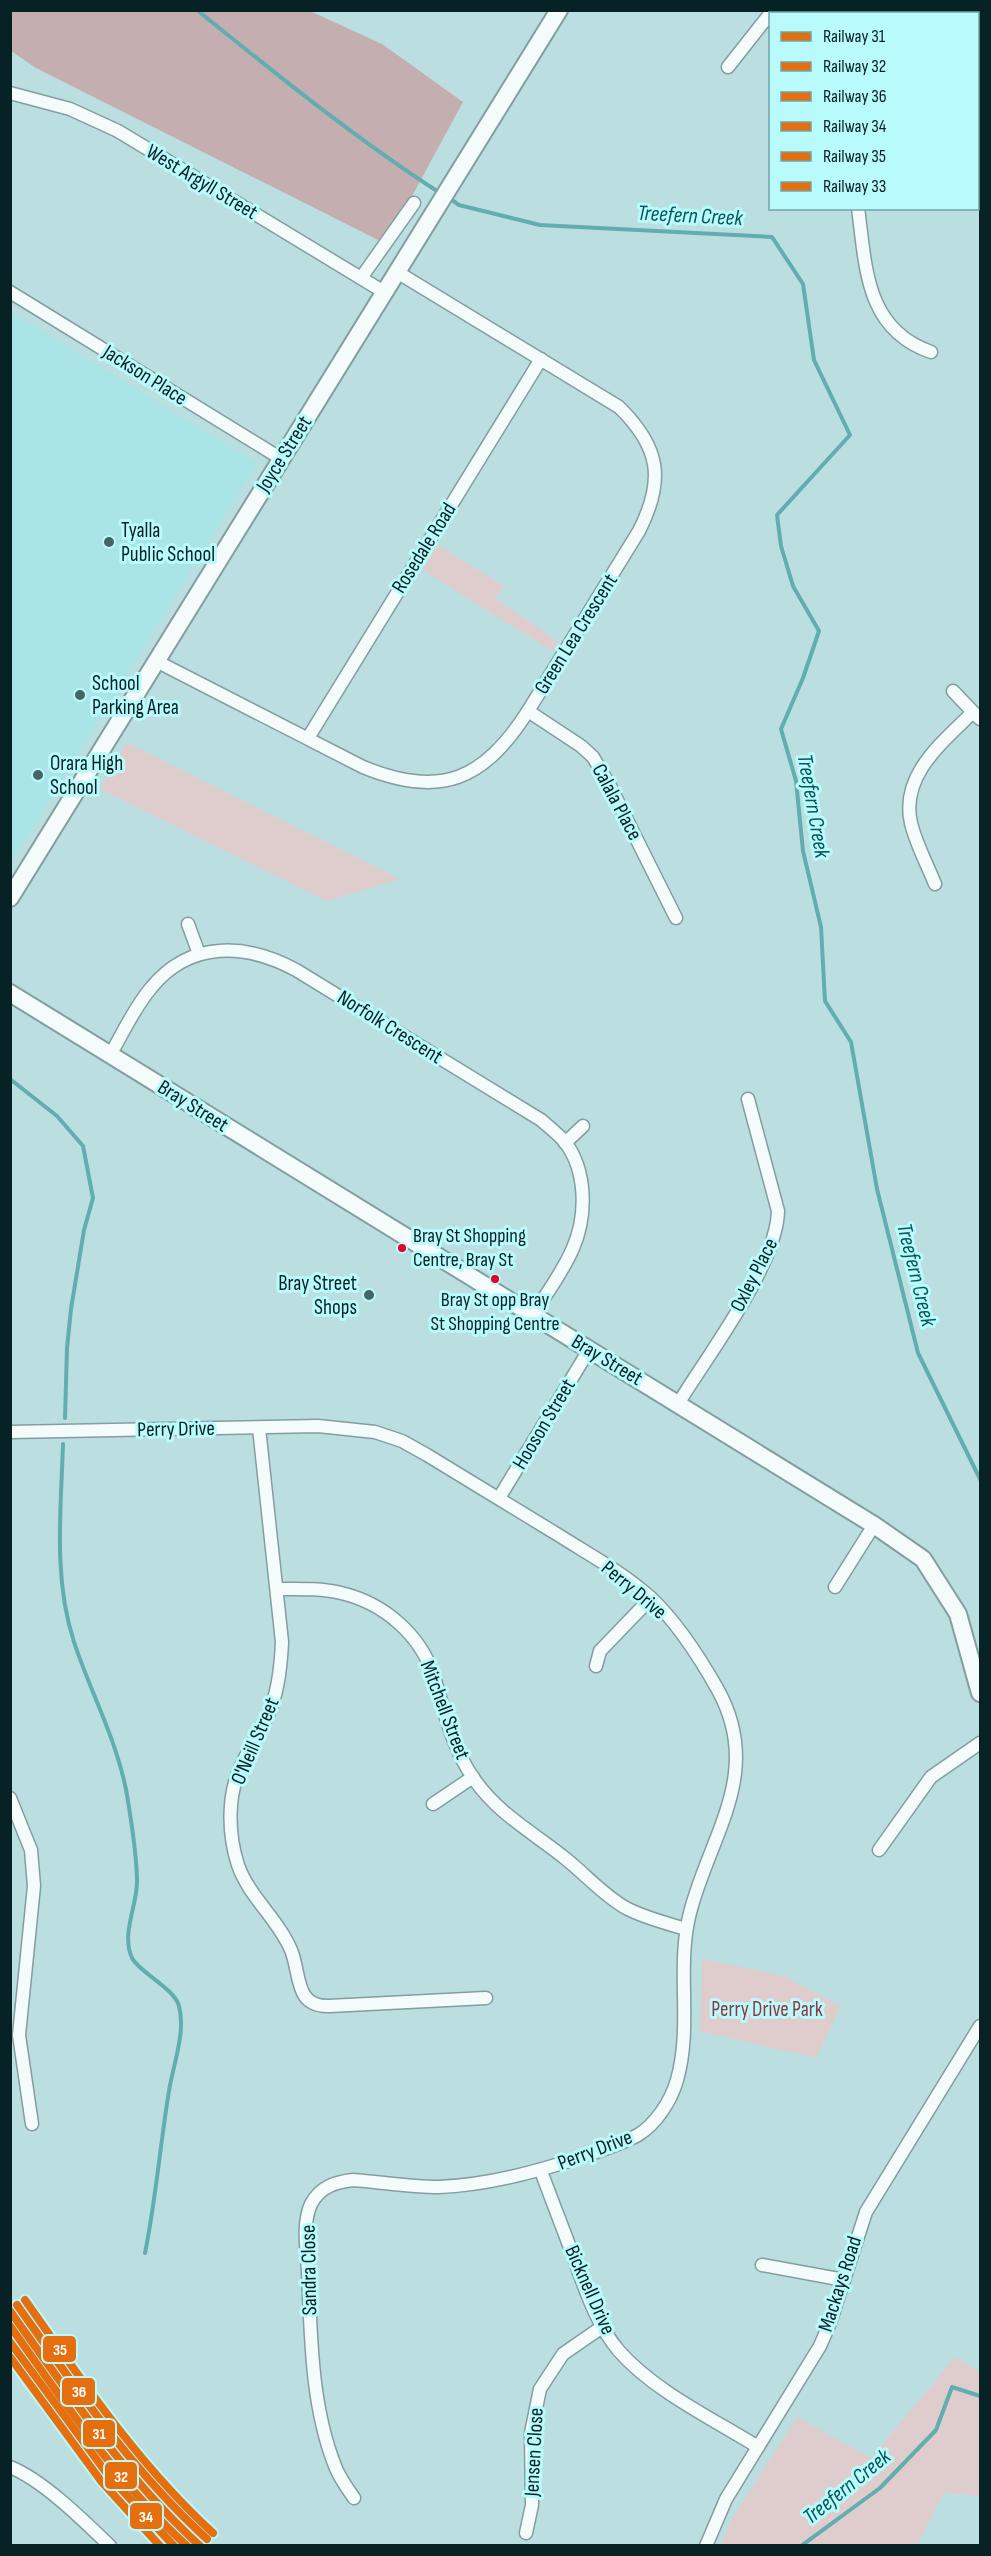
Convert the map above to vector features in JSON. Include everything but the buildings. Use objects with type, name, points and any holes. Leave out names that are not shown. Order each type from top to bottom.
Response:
[{"type":"street","name":"Joyce Street","points":[[10,898],[559,10]]},
{"type":"street","points":[[728,67],[769,15]]},
{"type":"street","name":"West Argyll Street","points":[[10,93],[70,109],[118,131],[384,292]]},
{"type":"street","points":[[361,278],[414,203]]},
{"type":"street","points":[[858,210],[868,280],[876,305],[890,326],[910,345],[931,352]]},
{"type":"street","name":"Green Lea Crescent","points":[[156,661],[390,778],[422,783],[449,780],[473,771],[493,757],[510,740],[639,531],[650,510],[656,488],[655,465],[649,444],[636,424],[619,407],[398,272]]},
{"type":"street","name":"Jackson Place","points":[[10,292],[280,458]]},
{"type":"street","name":"Rosedale Road","points":[[308,738],[541,359]]},
{"type":"street","points":[[935,884],[911,823],[910,795],[920,769],[977,716],[953,691]]},
{"type":"street","name":"Calala Place","points":[[528,711],[581,746],[593,757],[676,918]]},
{"type":"street","points":[[188,924],[199,954]]},
{"type":"street","name":"Norfolk Crescent","points":[[110,1055],[151,988],[166,973],[199,954],[221,950],[243,950],[279,960],[541,1120],[565,1143],[574,1157],[582,1191],[582,1210],[579,1230],[568,1257],[533,1315]]},
{"type":"street","name":"Bray Street","points":[[12,997],[678,1404],[874,1525],[923,1559],[958,1614],[981,1693]]},
{"type":"street","name":"Oxley Place","points":[[678,1404],[740,1305],[767,1256],[776,1230],[778,1212],[748,1099]]},
{"type":"street","points":[[565,1143],[583,1126]]},
{"type":"street","name":"Hooson Street","points":[[499,1498],[589,1350]]},
{"type":"street","name":"Perry Drive","points":[[10,1432],[318,1426],[375,1432],[402,1441],[427,1455],[609,1566],[651,1598],[681,1634],[718,1690],[728,1713],[735,1758],[735,1780],[732,1800],[699,1885],[686,1929],[684,2048],[677,2083],[661,2114],[639,2134],[611,2147],[541,2171]]},
{"type":"street","name":"O'Neill Street","points":[[259,1428],[282,1642],[277,1688],[272,1706],[240,1769],[231,1805],[231,1825],[239,1866],[246,1882],[290,1948],[303,1995],[313,2005],[321,2007],[486,1998]]},
{"type":"street","points":[[835,1587],[874,1525]]},
{"type":"street","name":"Mitchell Street","points":[[277,1589],[318,1589],[340,1593],[361,1599],[381,1609],[414,1639],[426,1657],[452,1737],[472,1777],[500,1810],[566,1858],[610,1897],[645,1916],[686,1929]]},
{"type":"street","points":[[596,1666],[600,1651],[651,1598]]},
{"type":"street","points":[[879,1850],[931,1777],[981,1743]]},
{"type":"street","points":[[433,1804],[472,1777]]},
{"type":"street","points":[[10,1798],[31,1850],[34,1873],[16,2057],[32,2124]]},
{"type":"street","name":"Mackays Road","points":[[706,2546],[726,2499],[820,2346],[831,2323],[866,2212],[981,2026]]},
{"type":"street","name":"Bicknell Drive","points":[[541,2171],[590,2300],[602,2327],[618,2349],[634,2367],[656,2384],[758,2446]]},
{"type":"street","name":"Sandra Close","points":[[354,2498],[336,2468],[317,2398],[311,2338],[306,2229],[311,2204],[327,2186],[339,2182],[353,2180],[437,2187],[502,2180],[541,2171]]},
{"type":"street","points":[[762,2265],[844,2280]]},
{"type":"street","name":"Jensen Close","points":[[526,2533],[532,2505],[531,2433],[540,2389],[563,2354],[602,2327]]},
{"type":"street","points":[[10,2467],[20,2471],[60,2501],[110,2546]]},
{"type":"shaded area","points":[[10,11],[310,11],[382,44],[463,102],[386,244],[36,68],[11,51]]},
{"type":"shaded area","name":"Tyalla Public School","points":[[11,312],[257,463],[11,863]]},
{"type":"green space","points":[[437,545],[504,586],[495,598],[558,642],[552,651],[423,570]]},
{"type":"green space","points":[[127,743],[400,879],[327,901],[100,789]]},
{"type":"green space","name":"Perry Drive Park","points":[[702,1959],[784,1976],[841,2006],[816,2058],[700,2031]]},
{"type":"green space","points":[[955,2357],[980,2372],[980,2496],[944,2493],[917,2545],[721,2545],[730,2522],[797,2417],[871,2458]]},
{"type":"waterway","name":"Treefern Creek","points":[[197,10],[347,128],[440,193]]},
{"type":"waterway","name":"Treefern Creek","points":[[449,198],[459,205],[540,225],[772,237],[803,284],[814,360],[850,435],[777,515],[781,546],[793,586],[819,631],[803,678],[781,729],[796,781],[803,851],[821,927],[825,1001],[851,1042],[877,1189],[918,1353],[980,1479]]},
{"type":"waterway","points":[[10,1079],[57,1116],[83,1146],[93,1198],[84,1230],[71,1309],[67,1348],[65,1418]]},
{"type":"waterway","points":[[63,1444],[60,1519],[63,1593],[74,1642],[119,1760],[128,1801],[137,1882],[129,1930],[129,1949],[136,1963],[176,1999],[181,2016],[180,2038],[169,2091],[145,2253]]},
{"type":"waterway","name":"Treefern Creek","points":[[801,2546],[880,2488],[936,2430],[952,2387],[980,2396]]},
{"type":"rail line","name":"35","points":[[25,2300],[90,2392],[136,2451],[186,2507],[213,2533]]},
{"type":"rail line","name":"36","points":[[17,2305],[83,2398],[129,2457],[207,2539]]},
{"type":"rail line","name":"31","points":[[10,2311],[76,2404],[122,2463],[200,2546]]},
{"type":"rail line","name":"32","points":[[10,2326],[115,2469],[187,2546]]},
{"type":"rail line","name":"34","points":[[10,2342],[108,2475],[174,2546]]},
{"type":"rail line","name":"33","points":[[10,2357],[101,2481],[160,2546]]},
{"type":"place","name":"Tyalla Public School","points":[[109,542]]},
{"type":"place","name":"School Parking Area","points":[[80,695]]},
{"type":"place","name":"Orara High School","points":[[38,775]]},
{"type":"place","name":"Bray St Shopping Centre, Bray St","points":[[402,1248]]},
{"type":"place","name":"Bray St opp Bray St Shopping Centre","points":[[495,1279]]},
{"type":"place","name":"Bray Street Shops","points":[[369,1295]]}]
